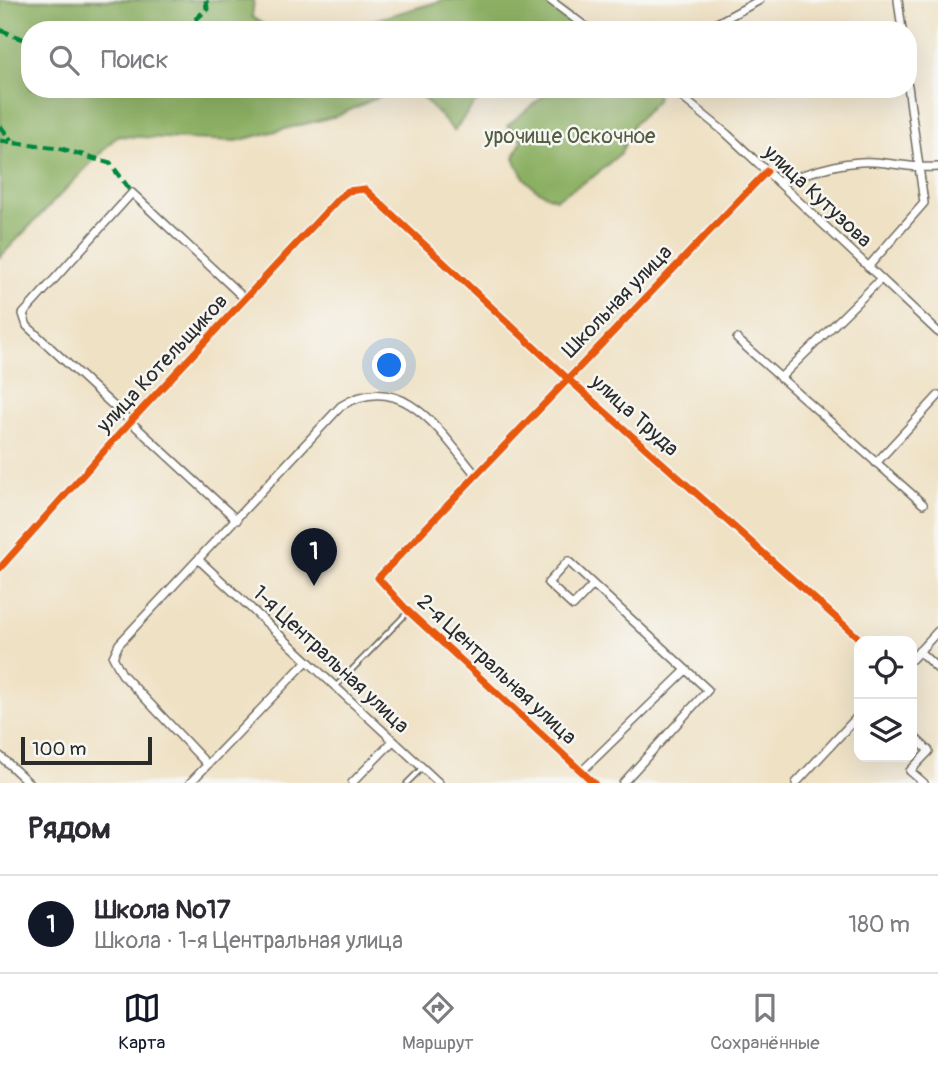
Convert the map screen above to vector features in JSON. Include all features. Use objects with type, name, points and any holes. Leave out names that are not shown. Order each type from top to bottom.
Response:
[{"type":"street","points":[[550,0],[578,21]]},
{"type":"street","points":[[721,21],[760,0]]},
{"type":"street","points":[[898,0],[901,21]]},
{"type":"street","name":"улица Кутузова","points":[[682,98],[766,171],[938,332]]},
{"type":"street","points":[[868,267],[924,203],[909,98]]},
{"type":"street","points":[[778,182],[842,165],[872,162],[918,169],[938,167]]},
{"type":"street","name":"Школьная улица","points":[[378,578],[766,171]]},
{"type":"street","name":"улица Труда","points":[[356,188],[372,193],[567,378],[856,636]]},
{"type":"street","name":"улица Котельщиков","points":[[0,568],[130,422],[339,198],[356,188]]},
{"type":"street","points":[[237,520],[22,320],[25,309],[132,193],[245,299]]},
{"type":"street","points":[[780,378],[881,279]]},
{"type":"street","points":[[737,339],[923,504]]},
{"type":"street","points":[[207,764],[122,674],[113,657],[119,644],[341,406],[372,393],[389,394],[414,407],[477,475]]},
{"type":"street","points":[[876,463],[938,396]]},
{"type":"street","name":"1-я Центральная улица","points":[[199,560],[439,783]]},
{"type":"street","points":[[593,584],[573,606],[548,583],[568,561],[593,584],[685,671],[708,690],[623,783]]},
{"type":"street","name":"2-я Центральная улица","points":[[378,578],[408,611],[594,783]]},
{"type":"street","points":[[917,653],[938,631]]},
{"type":"street","points":[[919,651],[938,668]]},
{"type":"street","points":[[190,783],[307,661]]},
{"type":"street","points":[[582,771],[685,671]]},
{"type":"street","points":[[796,783],[854,720]]},
{"type":"street","points":[[917,740],[929,751],[910,771],[925,783]]},
{"type":"street","points":[[352,783],[393,741]]},
{"type":"street","points":[[0,756],[26,782]]},
{"type":"lane","points":[[335,687],[408,611]]},
{"type":"lane","points":[[407,783],[422,768]]},
{"type":"green space","points":[[0,0],[254,0],[252,17],[258,21],[21,21],[21,98],[376,98],[337,116],[236,141],[117,136],[0,257]]},
{"type":"green space","points":[[444,0],[548,0],[576,21],[370,21]]},
{"type":"green space","points":[[423,98],[483,98],[474,104],[454,131]]},
{"type":"green space","name":"урочище Оскочное","points":[[541,98],[657,98],[633,125],[621,153],[593,177],[556,199],[535,188],[525,178],[514,157],[522,140],[507,126]]},
{"type":"marked path","points":[[194,21],[207,9],[206,0]]},
{"type":"marked path","points":[[0,30],[21,38]]},
{"type":"marked path","points":[[0,126],[11,141]]},
{"type":"marked path","points":[[0,141],[58,148],[110,163],[132,193]]},
{"type":"cycle path","points":[[594,783],[408,611],[378,578],[767,171]]},
{"type":"cycle path","points":[[0,568],[130,422],[339,198],[348,191],[365,189],[567,378],[856,636]]},
{"type":"place","name":"Школа №17","points":[[314,586]]}]
